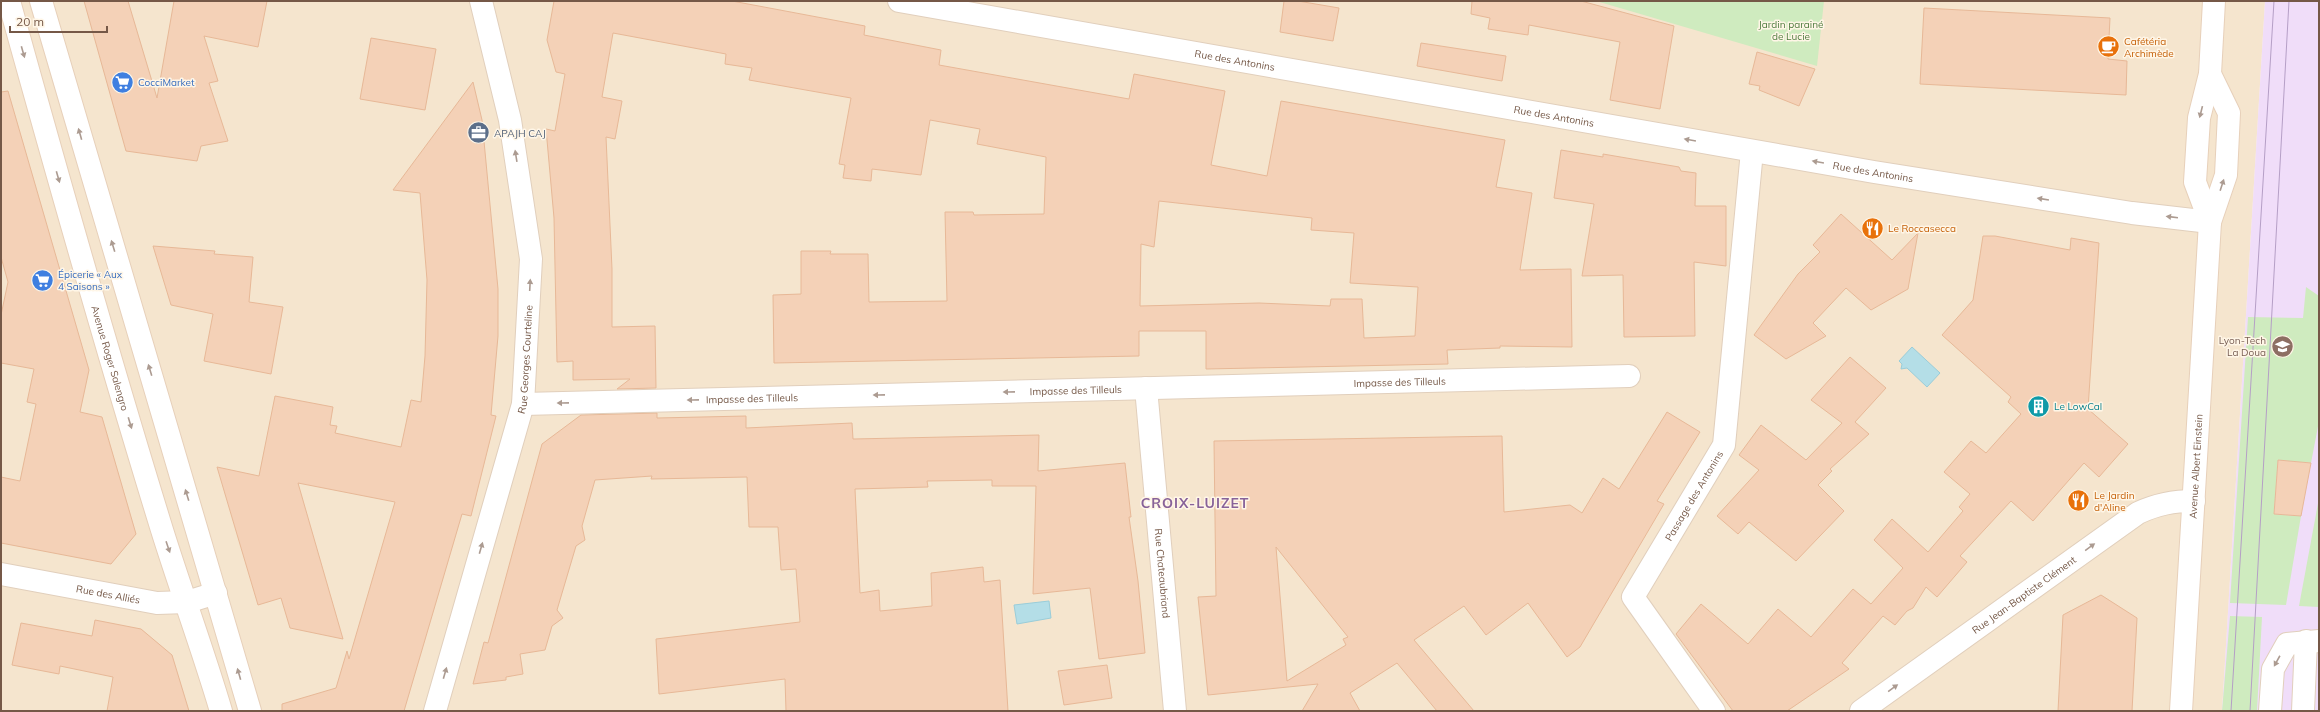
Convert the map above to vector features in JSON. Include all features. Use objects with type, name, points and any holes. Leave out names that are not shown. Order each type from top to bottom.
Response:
[{"type":"street","name":"Avenue Roger Salengro","points":[[9,1],[66,208],[163,532],[187,602],[221,711]]},
{"type":"street","points":[[41,1],[250,711]]},
{"type":"street","name":"Rue Georges Courteline","points":[[435,711],[523,404],[531,260],[510,120],[481,1]]},
{"type":"street","name":"Rue des Antonins","points":[[899,1],[1752,151],[2132,213],[2210,222]]},
{"type":"street","name":"Avenue Albert Einstein","points":[[2210,222],[2195,182],[2199,118],[2210,74],[2214,1]]},
{"type":"street","name":"Avenue Albert Einstein","points":[[2181,711],[2210,222],[2226,175],[2229,113],[2210,74]]},
{"type":"street","name":"Passage des Antonins","points":[[1714,711],[1633,597],[1724,445],[1752,151]]},
{"type":"street","name":"Impasse des Tilleuls","points":[[523,404],[1629,376]]},
{"type":"street","name":"Rue Chateaubriand","points":[[1146,388],[1175,711]]},
{"type":"street","name":"Rue Jean-Baptiste Clément","points":[[1862,711],[2138,513],[2156,505],[2175,501],[2194,501]]},
{"type":"street","name":"Rue des Alliés","points":[[1,574],[158,603],[187,602],[216,593]]},
{"type":"street","points":[[2270,711],[2273,669],[2287,644],[2313,641],[2303,711]]},
{"type":"shaded area","points":[[1,1],[2265,1],[2222,711],[1,711]]},
{"type":"shaded area","name":"Lyon-Tech La Doua","points":[[2265,1],[2319,1],[2319,711],[2222,711]]},
{"type":"green space","name":"Jardin parainé de Lucie","points":[[1596,1],[1824,1],[1817,66]]},
{"type":"green space","points":[[2306,287],[2319,296],[2319,421],[2311,463],[2278,460],[2274,514],[2301,516],[2286,605],[2230,603],[2248,317],[2303,318]]},
{"type":"green space","points":[[2319,498],[2319,607],[2299,606]]},
{"type":"green space","points":[[2230,616],[2262,617],[2257,711],[2222,711]]},
{"type":"water","points":[[1912,347],[1940,373],[1927,387],[1907,368],[1901,369],[1902,364],[1899,361]]},
{"type":"water","points":[[1049,601],[1051,618],[1017,624],[1014,605]]},
{"type":"building","points":[[84,1],[128,1],[157,98],[174,1],[267,1],[258,47],[204,36],[218,81],[209,83],[228,141],[201,146],[197,161],[126,151]]},
{"type":"building","points":[[554,1],[732,1],[865,26],[864,35],[941,50],[939,65],[1129,99],[1134,74],[1225,91],[1211,165],[1267,176],[1281,101],[1505,140],[1496,187],[1532,193],[1520,270],[1571,269],[1572,347],[1500,346],[1500,348],[1447,350],[1448,364],[1206,369],[1206,331],[1139,331],[1139,356],[774,363],[773,295],[801,294],[801,251],[831,251],[830,254],[868,254],[869,302],[947,301],[945,212],[973,212],[974,215],[1044,214],[1046,157],[977,144],[980,129],[930,120],[921,175],[872,169],[871,181],[843,178],[845,165],[839,164],[851,98],[749,80],[752,68],[725,64],[726,54],[613,33],[602,97],[622,101],[615,139],[606,137],[612,269],[612,327],[655,326],[656,388],[617,389],[630,379],[573,380],[573,361],[557,362],[554,218],[546,129],[555,131],[565,74],[556,72],[547,40]],"holes":[[[1159,201],[1312,218],[1311,230],[1354,233],[1350,283],[1418,287],[1415,336],[1364,338],[1362,299],[1331,299],[1330,306],[1259,303],[1140,306],[1141,244],[1154,247]]]},
{"type":"building","points":[[1284,1],[1298,1],[1339,8],[1333,41],[1280,32]]},
{"type":"building","points":[[1472,1],[1581,1],[1674,26],[1660,109],[1610,100],[1620,42],[1529,25],[1528,35],[1488,29],[1490,18],[1471,14]]},
{"type":"building","points":[[1924,8],[2110,18],[2108,59],[2127,61],[2126,95],[1920,84]]},
{"type":"building","points":[[371,38],[436,49],[425,110],[360,99]]},
{"type":"building","points":[[1421,43],[1506,56],[1502,81],[1417,66]]},
{"type":"building","points":[[1757,52],[1815,69],[1799,106],[1759,90],[1760,86],[1749,84]]},
{"type":"building","points":[[473,82],[482,120],[498,289],[498,336],[491,415],[496,416],[471,516],[462,514],[404,711],[282,711],[282,704],[336,688],[347,651],[349,659],[395,502],[298,483],[343,639],[290,628],[281,598],[258,605],[217,467],[259,476],[275,396],[333,407],[330,425],[337,426],[335,433],[401,447],[411,400],[421,402],[425,356],[427,280],[420,193],[393,190]]},
{"type":"building","points":[[8,91],[89,370],[80,412],[102,417],[136,534],[111,564],[1,543],[1,477],[20,481],[36,404],[27,402],[34,369],[1,363],[1,315],[8,282],[1,257],[1,92]]},
{"type":"building","points":[[1561,150],[1603,157],[1603,154],[1679,167],[1681,171],[1696,173],[1695,206],[1726,206],[1726,266],[1694,262],[1695,336],[1624,337],[1623,275],[1582,276],[1594,204],[1554,198]]},
{"type":"building","points":[[1841,214],[1892,260],[1918,233],[1908,289],[1871,310],[1846,288],[1813,323],[1826,336],[1786,359],[1754,335],[1798,274],[1820,252],[1813,245]]},
{"type":"building","points":[[1983,236],[1995,236],[2070,250],[2071,238],[2099,243],[2088,409],[2128,444],[2099,477],[2084,463],[2033,521],[2011,501],[1960,556],[1967,562],[1937,597],[1926,587],[1913,608],[1907,611],[1895,625],[1883,616],[1842,663],[1849,669],[1787,711],[1733,711],[1676,634],[1701,604],[1748,644],[1778,609],[1811,637],[1853,589],[1871,604],[1903,568],[1874,540],[1892,519],[1928,552],[1963,511],[1959,507],[1970,494],[1944,472],[1971,441],[1986,453],[2021,414],[2008,402],[2011,397],[1942,335],[1973,300]]},
{"type":"building","points":[[153,246],[215,251],[214,254],[253,257],[249,302],[283,307],[271,374],[204,361],[213,314],[171,305]]},
{"type":"building","points":[[1850,357],[1886,388],[1855,422],[1869,434],[1830,469],[1832,471],[1818,485],[1844,511],[1796,561],[1749,522],[1738,534],[1717,516],[1759,470],[1739,455],[1761,425],[1806,460],[1842,423],[1811,400]]},
{"type":"building","points":[[1667,412],[1700,432],[1657,501],[1664,504],[1580,647],[1567,657],[1528,603],[1486,635],[1464,606],[1414,640],[1474,711],[1437,711],[1397,663],[1350,693],[1360,711],[1302,711],[1318,684],[1208,695],[1198,597],[1216,596],[1214,441],[1502,436],[1504,512],[1570,505],[1582,513],[1603,478],[1619,489]],"holes":[[[1276,547],[1348,637],[1343,639],[1346,645],[1287,681]]]},
{"type":"building","points":[[657,413],[657,418],[746,416],[746,428],[852,423],[853,439],[1039,435],[1038,471],[1125,463],[1131,517],[1129,517],[1138,581],[1145,653],[1099,659],[1090,588],[1033,594],[1036,486],[992,486],[992,480],[927,481],[928,487],[855,489],[860,593],[879,590],[880,611],[932,606],[931,573],[983,567],[984,582],[1000,580],[1008,711],[786,711],[785,679],[659,694],[656,639],[800,622],[796,569],[781,570],[778,527],[749,527],[747,477],[651,479],[652,476],[595,480],[582,526],[585,540],[576,546],[557,610],[563,618],[552,626],[545,650],[520,654],[523,674],[506,677],[506,680],[473,684],[484,642],[488,643],[542,444],[581,415]]},
{"type":"building","points":[[2278,460],[2311,463],[2301,516],[2274,514]]},
{"type":"building","points":[[2101,595],[2137,618],[2132,711],[2058,711],[2063,615]]},
{"type":"building","points":[[95,620],[141,629],[172,655],[189,711],[107,711],[113,677],[60,666],[59,674],[12,665],[21,623],[92,636]]},
{"type":"building","points":[[1107,665],[1112,698],[1064,705],[1058,671]]},
{"type":"tram line","points":[[2231,711],[2274,1]]},
{"type":"tram line","points":[[2250,711],[2289,1]]},
{"type":"place","name":"Cafétéria Archimède","points":[[2109,47]]},
{"type":"place","name":"CocciMarket","points":[[123,82]]},
{"type":"place","name":"APAJH CAJ","points":[[479,133]]},
{"type":"place","name":"Le Roccasecca","points":[[1872,228]]},
{"type":"place","name":"Épicerie « Aux 4 Saisons »","points":[[42,280]]},
{"type":"place","name":"Lyon-Tech La Doua","points":[[2282,346]]},
{"type":"place","name":"Le LowCal","points":[[2039,406]]},
{"type":"place","name":"Le Jardin d'Aline","points":[[2079,501]]},
{"type":"district","name":"CROIX-LUIZET","points":[[1195,503]]}]
